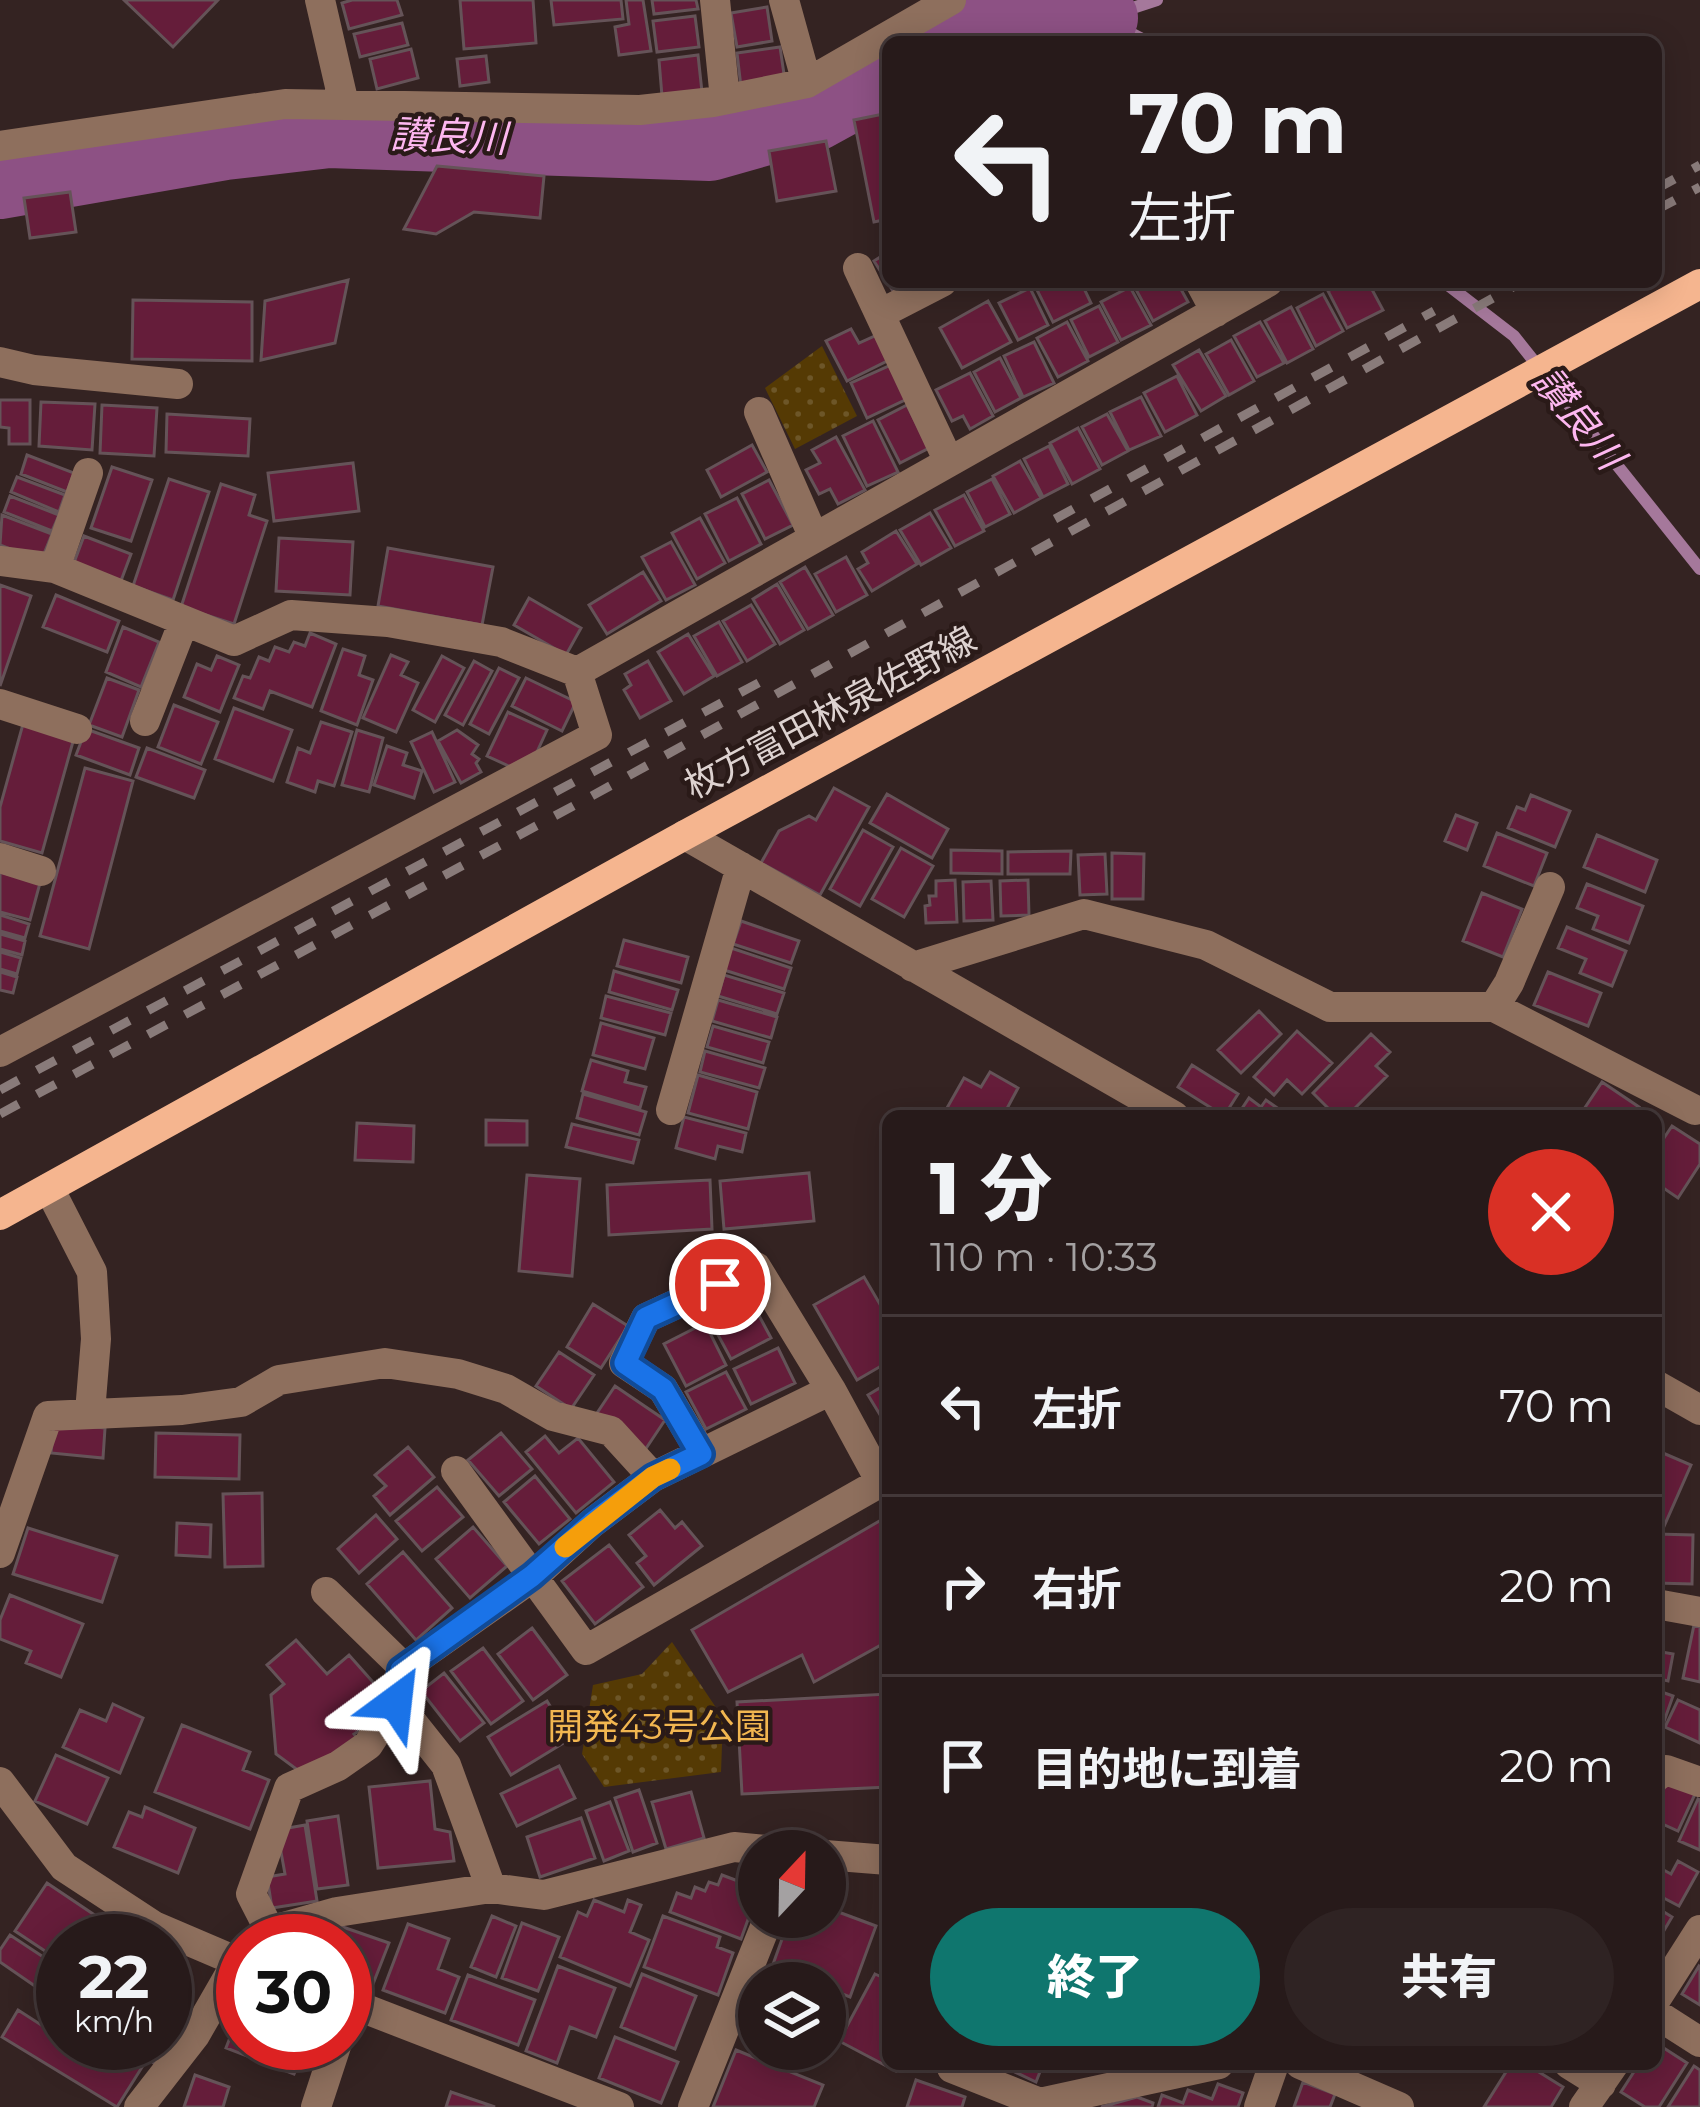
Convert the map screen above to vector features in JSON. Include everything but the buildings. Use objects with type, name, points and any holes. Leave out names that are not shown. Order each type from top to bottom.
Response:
[{"type":"main road","name":"枚方富田林泉佐野線","points":[[0,1215],[685,835],[1694,287]]},
{"type":"street","points":[[320,0],[344,104]]},
{"type":"street","points":[[715,0],[725,100]]},
{"type":"street","points":[[784,0],[807,83]]},
{"type":"street","points":[[889,36],[951,0]]},
{"type":"street","points":[[0,146],[285,104],[640,110],[725,100],[807,83],[882,40]]},
{"type":"street","points":[[858,268],[949,462]]},
{"type":"street","points":[[880,314],[930,288]]},
{"type":"street","points":[[1203,288],[1216,312]]},
{"type":"street","points":[[577,672],[1258,288]]},
{"type":"street","points":[[0,362],[34,370],[178,384]]},
{"type":"street","points":[[759,412],[814,538]]},
{"type":"street","points":[[55,568],[88,473]]},
{"type":"street","points":[[0,561],[55,568],[233,641],[291,615],[388,622],[501,642],[577,672]]},
{"type":"street","points":[[145,721],[184,621]]},
{"type":"street","points":[[0,1052],[597,736],[577,672]]},
{"type":"street","points":[[2,714],[77,729]]},
{"type":"street","points":[[685,835],[1163,1110]]},
{"type":"street","points":[[0,859],[41,871]]},
{"type":"street","points":[[671,1110],[741,867]]},
{"type":"street","points":[[1494,1007],[1550,887]]},
{"type":"street","points":[[913,967],[1084,914],[1206,946],[1330,1007],[1494,1007],[1656,1105],[1695,1111]]},
{"type":"street","points":[[49,1188],[92,1272],[96,1340],[90,1412]]},
{"type":"street","points":[[701,1454],[663,1389],[625,1363],[646,1318],[756,1267],[882,1477]]},
{"type":"street","points":[[0,1553],[48,1416],[182,1410],[241,1402],[279,1380],[385,1363],[458,1374],[506,1389],[554,1416],[610,1431],[653,1477]]},
{"type":"street","points":[[1662,1388],[1700,1410]]},
{"type":"street","points":[[259,1914],[251,1894],[290,1788],[338,1766],[368,1745],[396,1702],[404,1668],[532,1576],[653,1477],[831,1390]]},
{"type":"street","points":[[456,1471],[586,1650],[882,1481]]},
{"type":"street","points":[[326,1592],[404,1668]]},
{"type":"street","points":[[1662,1605],[1700,1612]]},
{"type":"street","points":[[396,1702],[446,1765],[491,1888]]},
{"type":"street","points":[[1662,1773],[1666,1770],[1700,1782]]},
{"type":"street","points":[[0,1782],[64,1868],[154,1926],[216,1953]]},
{"type":"street","points":[[331,1914],[491,1888],[544,1895],[738,1847]]},
{"type":"street","points":[[846,1857],[882,1860]]},
{"type":"street","points":[[1662,1990],[1700,1930]]},
{"type":"street","points":[[693,2107],[761,1938]]},
{"type":"street","points":[[140,2107],[216,2001]]},
{"type":"street","points":[[372,2018],[562,2097],[619,2107]]},
{"type":"street","points":[[1662,2018],[1700,2042]]},
{"type":"street","points":[[316,2107],[328,2070]]},
{"type":"street","points":[[957,2070],[1040,2105],[1194,2070]]},
{"type":"street","points":[[1259,2107],[1272,2070]]},
{"type":"street","points":[[1314,2070],[1399,2107]]},
{"type":"green space","points":[[822,346],[857,416],[795,449],[765,388]]},
{"type":"green space","name":"開発43号公園","points":[[672,1642],[723,1718],[721,1772],[604,1787],[582,1754],[593,1685],[642,1674]]},
{"type":"waterway","points":[[1102,18],[1157,0]]},
{"type":"waterway","name":"讃良川","points":[[958,36],[983,22],[1040,3],[1102,18]]},
{"type":"waterway","name":"讃良川","points":[[1102,18],[1136,36]]},
{"type":"waterway","name":"讃良川","points":[[0,183],[225,144],[329,132],[710,145],[815,115],[882,78]]},
{"type":"waterway","name":"讃良川","points":[[1452,288],[1514,336],[1700,569]]},
{"type":"railway","points":[[1662,186],[1700,165]]},
{"type":"railway","points":[[1662,207],[1700,187]]},
{"type":"railway","points":[[0,1114],[590,797],[1511,288]]},
{"type":"railway","points":[[1055,519],[1434,311]]},
{"type":"railway","points":[[0,1090],[777,673]]},
{"type":"slow traffic","points":[[565,1547],[653,1477],[670,1469]]},
{"type":"route","points":[[396,1702],[401,1670],[532,1576],[653,1477],[701,1454],[663,1389],[625,1363],[646,1318],[720,1284]]}]
